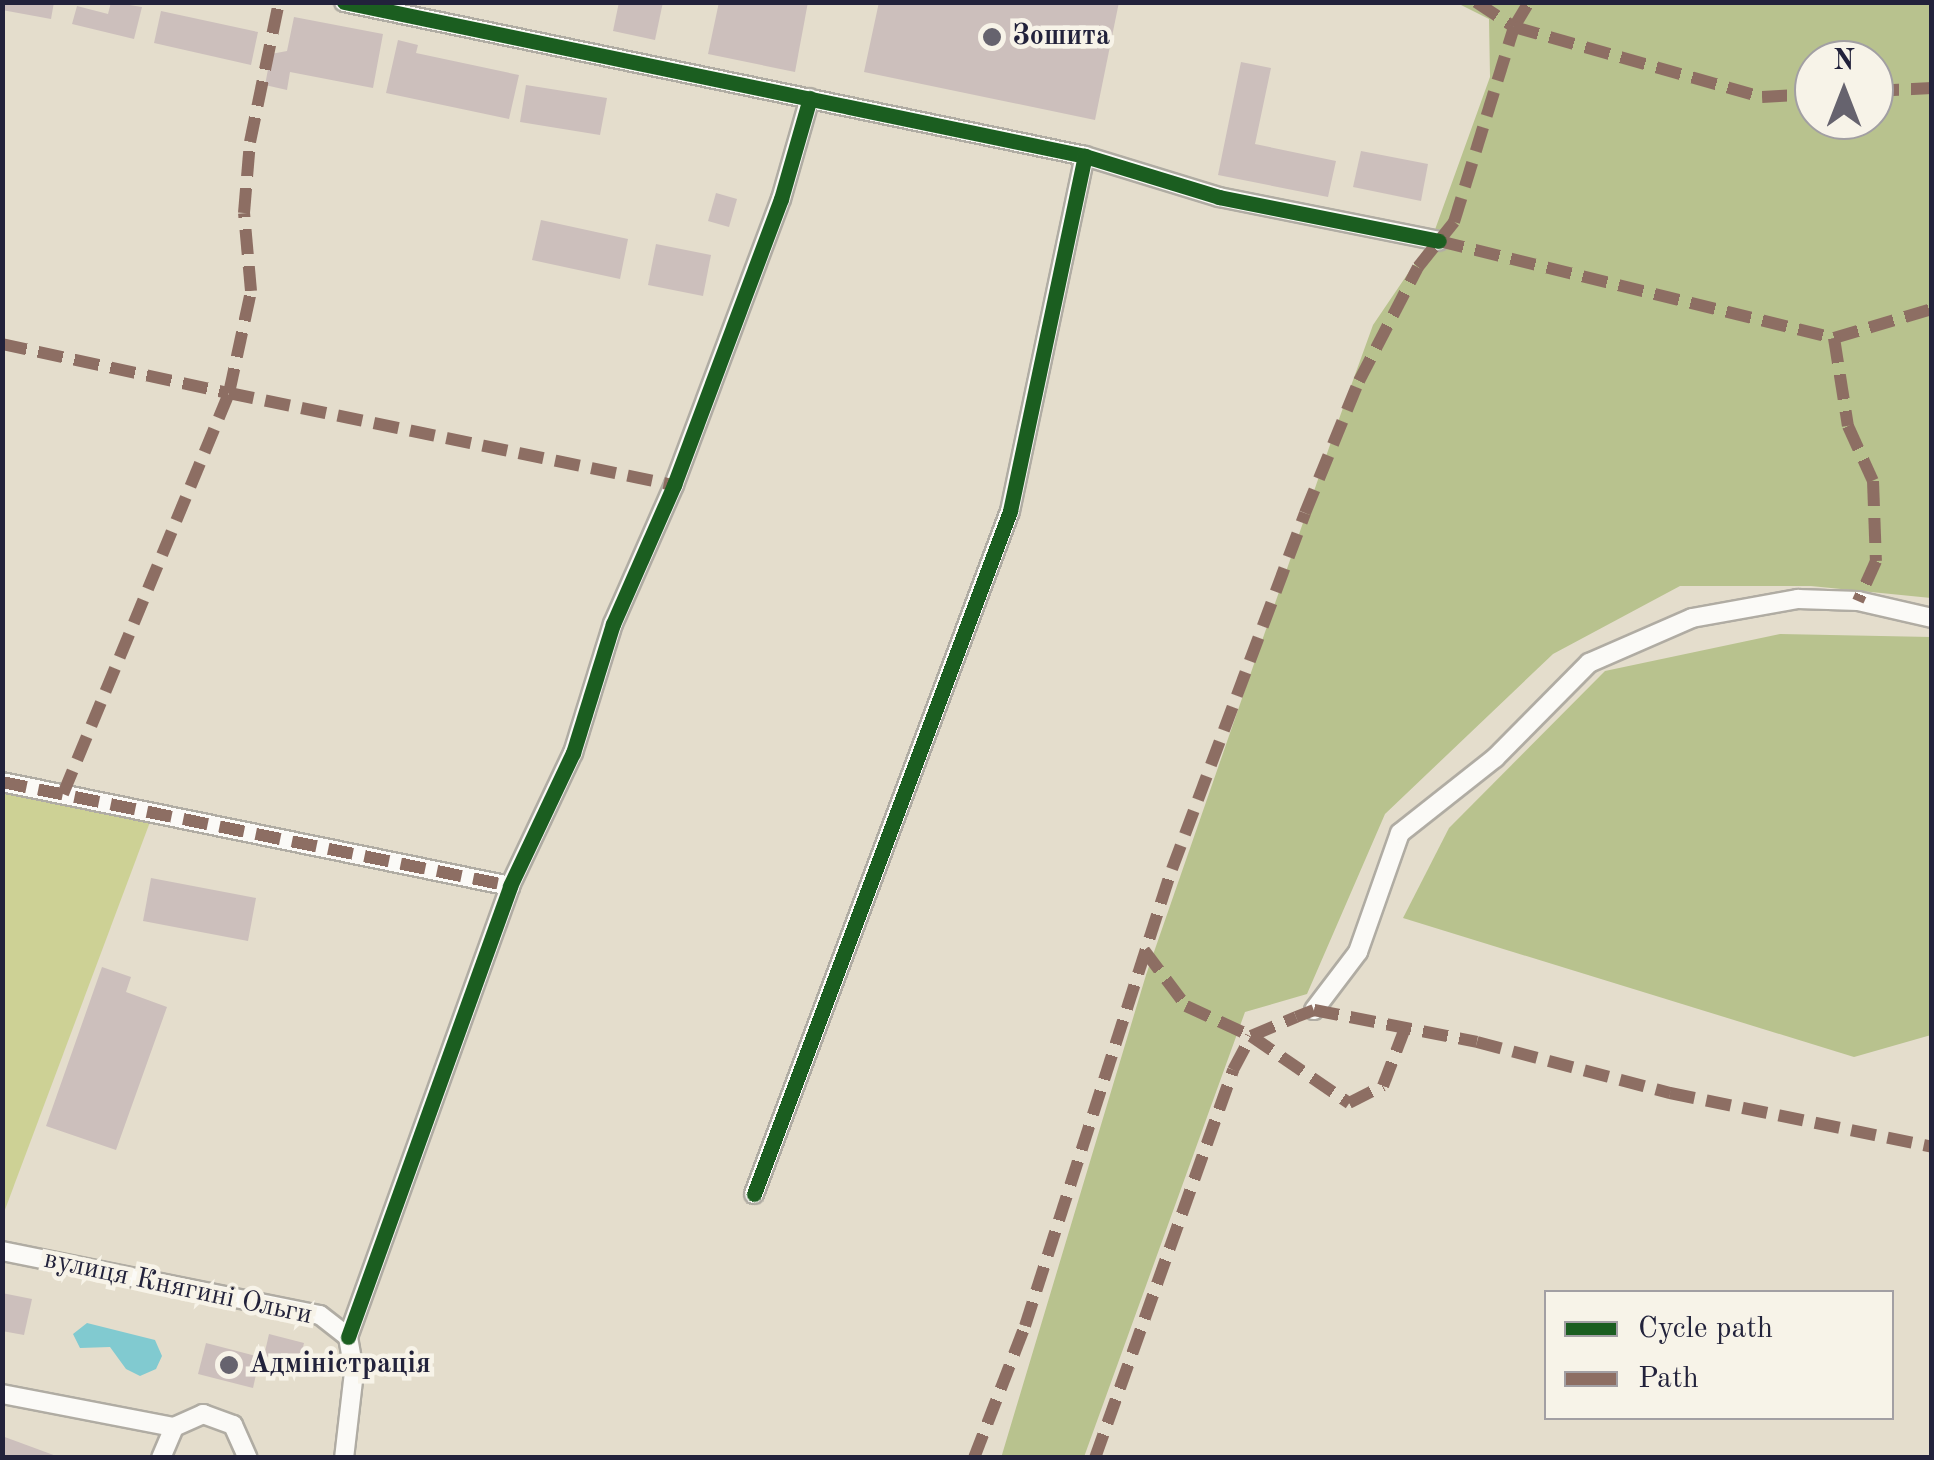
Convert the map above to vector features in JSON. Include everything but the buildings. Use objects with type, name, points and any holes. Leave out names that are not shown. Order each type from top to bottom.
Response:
[{"type":"street","points":[[344,2],[1085,156],[1219,197],[1438,241]]},
{"type":"street","points":[[348,1337],[510,886],[573,753],[613,624],[674,485],[781,199],[810,98]]},
{"type":"street","points":[[754,1194],[1010,511],[1085,156]]},
{"type":"street","points":[[1314,1010],[1358,952],[1400,833],[1495,758],[1590,662],[1692,618],[1798,599],[1858,602],[1932,618]]},
{"type":"street","points":[[2,782],[510,886]]},
{"type":"street","name":"вулиця Княгині Ольги","points":[[2,1251],[320,1315],[348,1337],[354,1372],[344,1458]]},
{"type":"street","points":[[2,1394],[174,1427],[203,1414],[224,1419],[243,1436],[248,1458]]},
{"type":"street","points":[[161,1458],[174,1427]]},
{"type":"green space","points":[[1457,3],[1931,3],[1931,598],[1811,586],[1680,586],[1553,654],[1385,814],[1307,994],[1245,1012],[1084,1457],[1001,1458],[1146,975],[1339,419],[1373,325],[1432,238],[1490,77],[1489,19]]},
{"type":"green space","points":[[1780,634],[1931,637],[1931,1035],[1854,1057],[1403,918],[1449,828],[1605,671]]},
{"type":"green space","points":[[2,791],[150,822],[3,1215]]},
{"type":"water","points":[[87,1323],[155,1340],[162,1356],[156,1369],[140,1376],[126,1369],[110,1347],[80,1348],[73,1334]]},
{"type":"marked path","points":[[2,344],[229,393],[251,291],[244,213],[250,142],[279,2]]},
{"type":"marked path","points":[[1476,2],[1514,27],[1529,2]]},
{"type":"marked path","points":[[974,1458],[1025,1326],[1172,869],[1305,513],[1359,381],[1418,267],[1454,222],[1514,27],[1762,97],[1794,95]]},
{"type":"marked path","points":[[1894,90],[1932,88]]},
{"type":"marked path","points":[[1439,241],[1834,338],[1932,309]]},
{"type":"marked path","points":[[1834,338],[1848,426],[1873,481],[1876,561],[1858,601]]},
{"type":"marked path","points":[[63,794],[229,393],[674,485]]},
{"type":"marked path","points":[[2,782],[510,886]]},
{"type":"marked path","points":[[1144,950],[1186,1006],[1251,1036],[1349,1103],[1383,1086],[1405,1028]]},
{"type":"marked path","points":[[1095,1458],[1233,1070],[1251,1036],[1314,1010],[1477,1042],[1670,1093],[1932,1147]]},
{"type":"cycle path","points":[[344,2],[1085,156],[1219,197],[1439,241]]},
{"type":"cycle path","points":[[348,1337],[510,886],[573,753],[613,624],[674,485],[781,199],[810,98]]},
{"type":"cycle path","points":[[754,1194],[1010,511],[1085,156]]},
{"type":"place","name":"Зошита","points":[[992,37]]},
{"type":"place","name":"Адміністрація","points":[[229,1365]]}]
